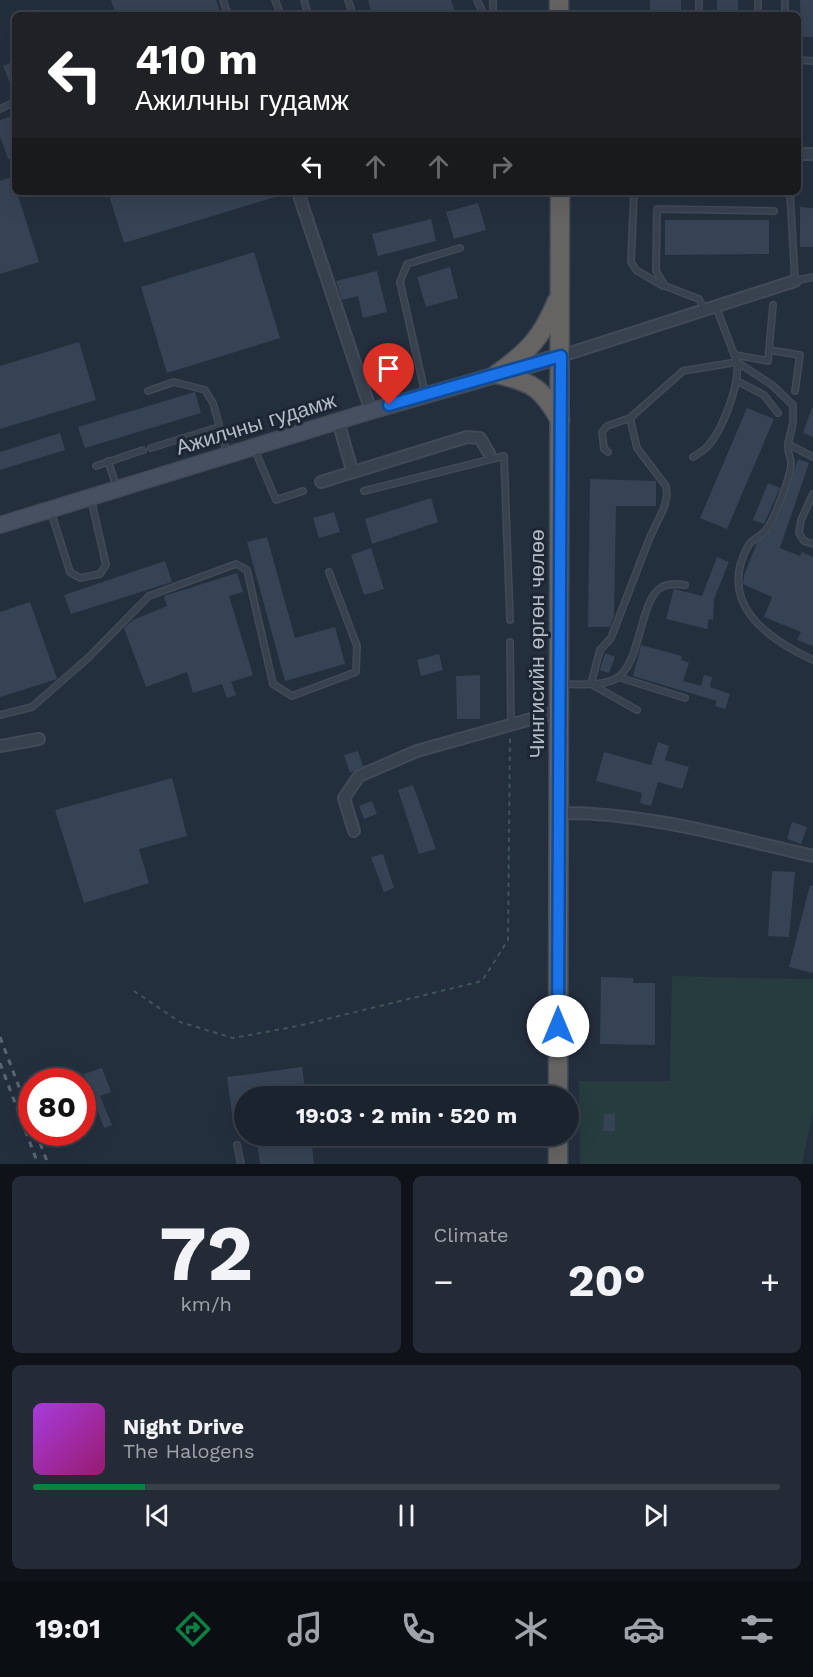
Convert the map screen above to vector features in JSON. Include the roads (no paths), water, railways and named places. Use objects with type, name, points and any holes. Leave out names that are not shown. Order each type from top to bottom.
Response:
[{"type":"highway","name":"Чингисийн өргөн чөлөө","points":[[558,1086],[561,711],[560,195]]},
{"type":"highway","points":[[497,374],[537,341],[561,293]]},
{"type":"highway","points":[[497,374],[521,380],[536,388],[549,399],[561,420]]},
{"type":"highway","points":[[558,1146],[558,1164]]},
{"type":"main road","name":"Ажилчны гудамж","points":[[0,525],[371,411],[561,356]]},
{"type":"street","points":[[299,195],[371,411]]},
{"type":"street","points":[[561,356],[795,280]]},
{"type":"street","points":[[338,421],[352,470]]},
{"type":"street","points":[[321,482],[352,470],[467,437],[480,438],[489,453]]},
{"type":"street","points":[[354,831],[344,798],[359,776],[417,751],[561,711]]},
{"type":"street","points":[[0,746],[39,739]]},
{"type":"street","points":[[559,813],[593,813],[644,818],[813,856]]},
{"type":"lane","points":[[634,195],[632,262],[636,270],[665,286],[699,299],[705,310]]},
{"type":"lane","points":[[790,195],[795,280],[813,277]]},
{"type":"lane","points":[[665,286],[656,271],[657,209],[774,212]]},
{"type":"lane","points":[[426,395],[400,282],[407,264],[460,248]]},
{"type":"lane","points":[[608,452],[604,449],[602,432],[607,426],[630,418],[683,371],[736,358],[768,360],[773,305]]},
{"type":"lane","points":[[693,457],[708,446],[737,381],[736,358],[716,307]]},
{"type":"lane","points":[[769,350],[800,355],[795,391]]},
{"type":"lane","points":[[736,358],[772,385],[793,405],[793,423],[788,444],[791,464],[765,531],[748,545],[736,581],[739,597],[756,624],[792,650],[813,660]]},
{"type":"lane","points":[[737,381],[764,395],[778,413]]},
{"type":"lane","points":[[148,391],[174,382],[205,390],[213,403],[227,455]]},
{"type":"lane","points":[[591,684],[600,651],[611,638],[650,537],[664,508],[667,495],[666,486],[637,448],[630,418]]},
{"type":"lane","points":[[151,448],[219,427]]},
{"type":"lane","points":[[788,444],[813,457]]},
{"type":"lane","points":[[254,447],[276,500],[303,491]]},
{"type":"lane","points":[[96,466],[143,450]]},
{"type":"lane","points":[[364,492],[504,456],[510,620]]},
{"type":"lane","points":[[108,461],[117,489]]},
{"type":"lane","points":[[813,494],[801,520],[799,533],[804,541],[813,544]]},
{"type":"lane","points":[[50,510],[70,572],[80,578],[100,574],[106,565],[90,497]]},
{"type":"lane","points":[[0,714],[32,707],[88,658],[149,596],[236,564],[247,570],[273,684],[292,696],[356,672],[357,646],[329,572]]},
{"type":"lane","points":[[618,677],[628,666],[656,591],[668,584],[684,585]]},
{"type":"lane","points":[[510,642],[511,724]]},
{"type":"lane","points":[[560,684],[591,684],[618,677],[685,698]]},
{"type":"lane","points":[[591,684],[637,710]]},
{"type":"lane","points":[[237,1146],[241,1164]]},
{"type":"railway","points":[[0,1037],[18,1084]]},
{"type":"railway","points":[[0,1063],[38,1164]]},
{"type":"railway","points":[[41,1146],[48,1164]]}]
